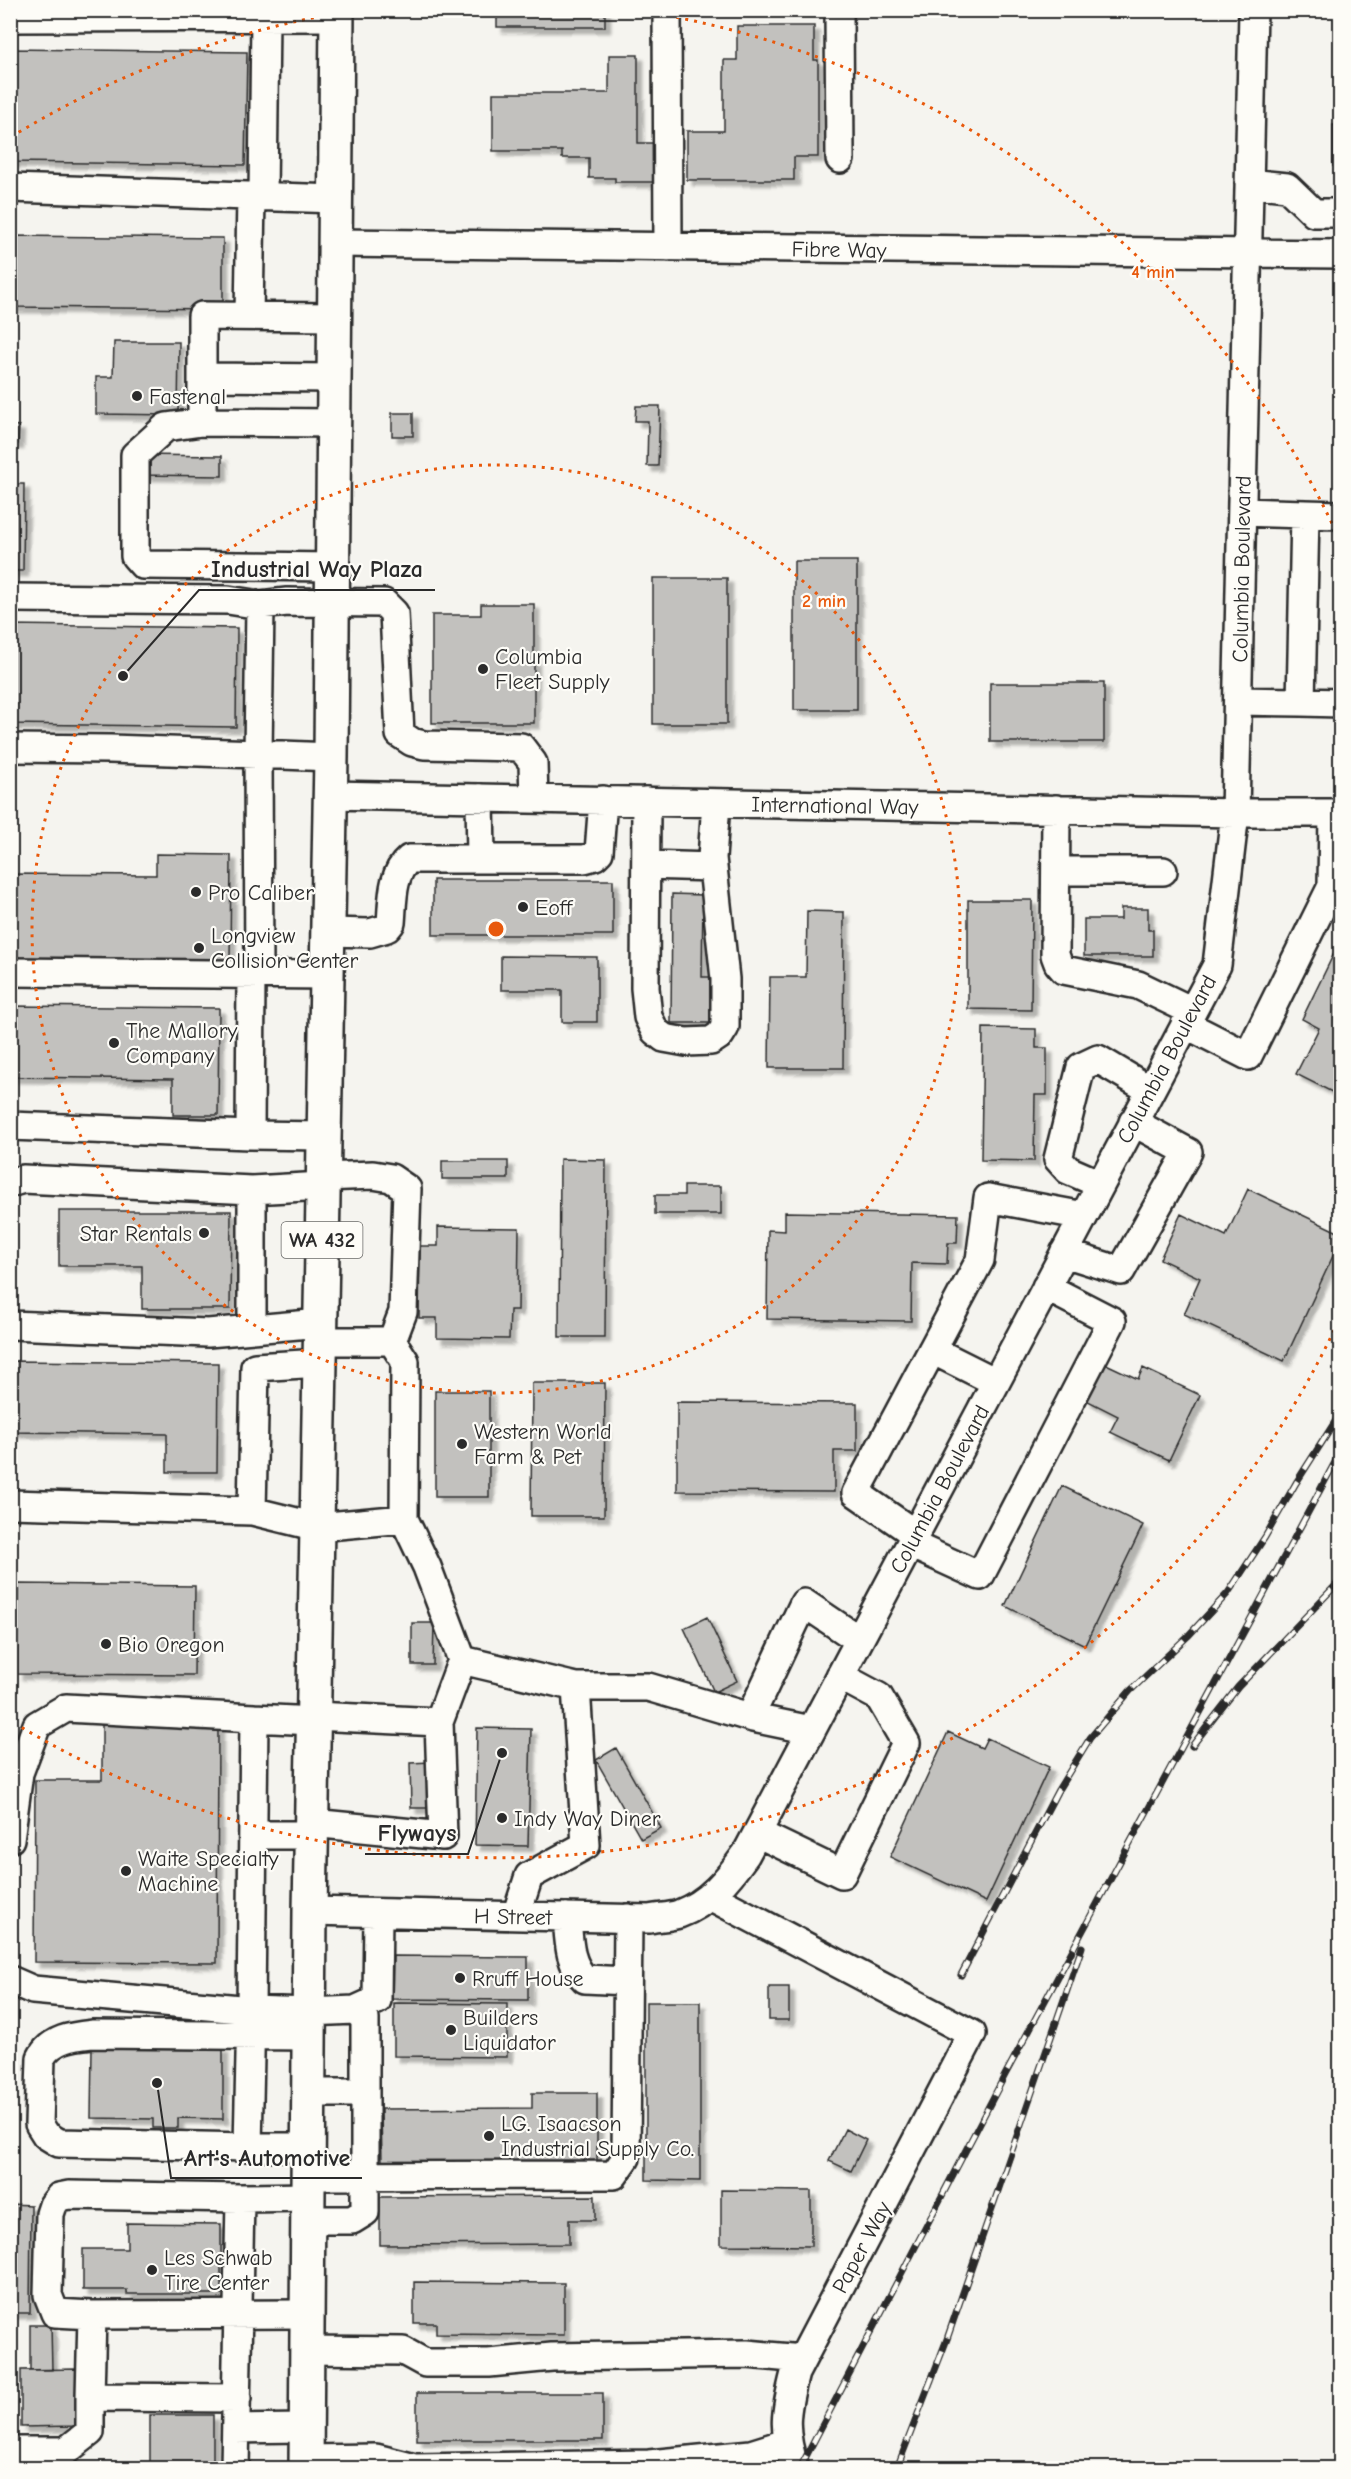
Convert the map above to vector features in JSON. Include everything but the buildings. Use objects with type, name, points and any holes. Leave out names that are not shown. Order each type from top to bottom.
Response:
[{"type":"highway","name":"WA 432","points":[[306,2452],[310,1911],[333,603],[337,14]]},
{"type":"street","points":[[667,10],[668,247]]},
{"type":"street","points":[[839,10],[840,159]]},
{"type":"street","name":"Columbia Boulevard","points":[[710,1896],[723,1885],[746,1854],[1217,965],[1235,813],[1253,10]]},
{"type":"street","points":[[10,18],[337,14]]},
{"type":"street","points":[[249,316],[257,196],[259,15]]},
{"type":"street","points":[[1249,183],[1287,187],[1314,213],[1341,213]]},
{"type":"street","points":[[10,188],[337,199]]},
{"type":"street","name":"Fibre Way","points":[[337,243],[1341,254]]},
{"type":"street","points":[[202,422],[202,316],[336,317]]},
{"type":"street","points":[[202,377],[335,378]]},
{"type":"street","points":[[333,567],[143,565],[135,556],[135,455],[166,427],[202,422],[335,423]]},
{"type":"street","points":[[1242,512],[1341,515]]},
{"type":"street","points":[[1300,702],[1305,514]]},
{"type":"street","points":[[10,598],[228,600],[260,605],[384,603],[394,613],[400,734],[412,742],[424,744],[521,747],[533,763],[534,799]]},
{"type":"street","points":[[250,1135],[255,975],[260,605]]},
{"type":"street","points":[[1238,700],[1341,703]]},
{"type":"street","points":[[10,748],[331,757]]},
{"type":"street","name":"International Way","points":[[330,795],[1235,813],[1337,813]]},
{"type":"street","points":[[480,798],[481,858]]},
{"type":"street","points":[[328,932],[370,933],[387,928],[391,923],[396,877],[402,865],[409,859],[584,858],[595,856],[599,852],[603,800]]},
{"type":"street","points":[[646,801],[645,988],[648,1017],[655,1031],[664,1038],[686,1042],[711,1041],[725,1028],[725,979],[713,867],[716,803]]},
{"type":"street","points":[[1056,809],[1055,955],[1058,963],[1064,970],[1138,985],[1248,1056],[1332,886],[1337,813]]},
{"type":"street","points":[[646,866],[713,867]]},
{"type":"street","points":[[1056,871],[1163,871]]},
{"type":"street","points":[[10,972],[327,975]]},
{"type":"street","points":[[1100,1184],[1068,1170],[1058,1159],[1080,1067],[1098,1059],[1150,1090]]},
{"type":"street","points":[[1064,1253],[1121,1271],[1188,1152],[1133,1122]]},
{"type":"street","points":[[10,1126],[324,1136]]},
{"type":"street","points":[[10,1183],[23,1179],[252,1190],[373,1175],[391,1178],[407,1189],[403,1312],[392,1341]]},
{"type":"street","points":[[252,1190],[252,1329]]},
{"type":"street","points":[[1046,1287],[1112,1321],[980,1576],[913,1539],[856,1493],[980,1260],[988,1198],[1084,1216]]},
{"type":"street","points":[[10,1325],[198,1333],[252,1329],[320,1343],[392,1341]]},
{"type":"street","points":[[254,1835],[312,1829],[442,1836],[439,1722],[462,1660],[427,1567],[405,1519],[405,1361],[392,1341]]},
{"type":"street","points":[[252,1511],[255,1367],[320,1343]]},
{"type":"street","points":[[932,1350],[996,1382]]},
{"type":"street","points":[[10,1504],[252,1511],[317,1527],[405,1519]]},
{"type":"street","points":[[750,1717],[804,1603],[859,1640]]},
{"type":"street","points":[[462,1660],[576,1687],[648,1687],[750,1717],[811,1730]]},
{"type":"street","points":[[757,1833],[842,1874],[906,1743],[879,1697],[840,1676]]},
{"type":"street","points":[[516,1916],[529,1876],[586,1845],[576,1687]]},
{"type":"street","points":[[10,1839],[19,1773],[37,1725],[66,1708],[254,1718],[439,1722]]},
{"type":"street","points":[[248,2147],[254,1718]]},
{"type":"street","name":"H Street","points":[[310,1911],[650,1919],[678,1914],[710,1896]]},
{"type":"street","name":"Paper Way","points":[[710,1896],[972,2034],[795,2373],[786,2409],[786,2443],[795,2469]]},
{"type":"street","points":[[356,2010],[365,2019],[365,2212],[352,2220],[308,2185],[248,2147],[59,2144],[46,2135],[39,2124],[42,2058],[44,2053],[63,2039],[93,2034],[250,2023],[309,2024],[356,2010],[377,2000],[378,1913]]},
{"type":"street","points":[[567,1917],[570,1951],[576,1970],[585,1978],[627,1981]]},
{"type":"street","points":[[307,2314],[92,2315],[55,2313],[48,2295],[50,2214],[53,2205],[59,2197],[69,2195],[240,2198],[365,2176],[614,2175],[626,2158],[628,1918]]},
{"type":"street","points":[[10,1980],[33,1990],[250,2023]]},
{"type":"street","points":[[309,2093],[365,2093]]},
{"type":"street","points":[[235,2469],[240,2198]]},
{"type":"street","points":[[44,2469],[90,2432],[92,2315]]},
{"type":"street","points":[[307,2350],[403,2351],[425,2362],[489,2362],[552,2357],[747,2354],[802,2359]]},
{"type":"street","points":[[90,2397],[237,2398]]},
{"type":"street","points":[[236,2429],[306,2452],[376,2458],[415,2468],[747,2461],[786,2443]]},
{"type":"street","points":[[10,2451],[66,2451]]},
{"type":"railway","points":[[961,1975],[1058,1790],[1090,1738],[1130,1691],[1188,1636],[1228,1593],[1340,1414]]},
{"type":"railway","points":[[800,2468],[1005,2075],[1340,1453]]},
{"type":"railway","points":[[1192,1746],[1238,1687],[1340,1581]]},
{"type":"railway","points":[[897,2468],[947,2339],[1082,1947]]},
{"type":"place","name":"Fastenal","points":[[137,396]]},
{"type":"place","name":"Columbia Fleet Supply","points":[[483,669]]},
{"type":"place","name":"Industrial Way Plaza","points":[[123,676]]},
{"type":"place","name":"Pro Caliber","points":[[196,892]]},
{"type":"place","name":"Eoff","points":[[523,907]]},
{"type":"place","name":"Longview Collision Center","points":[[199,948]]},
{"type":"place","name":"The Mallory Company","points":[[114,1043]]},
{"type":"place","name":"Star Rentals","points":[[204,1233]]},
{"type":"place","name":"Western World Farm & Pet","points":[[462,1444]]},
{"type":"place","name":"Bio Oregon","points":[[106,1644]]},
{"type":"place","name":"Flyways","points":[[502,1753]]},
{"type":"place","name":"Indy Way Diner","points":[[502,1818]]},
{"type":"place","name":"Waite Specialty Machine","points":[[126,1871]]},
{"type":"place","name":"Rruff House","points":[[460,1978]]},
{"type":"place","name":"Builders Liquidator","points":[[451,2030]]},
{"type":"place","name":"Art's Automotive","points":[[157,2083]]},
{"type":"place","name":"LG. Isaacson Industrial Supply Co.","points":[[489,2136]]},
{"type":"place","name":"Les Schwab Tire Center","points":[[152,2270]]}]
